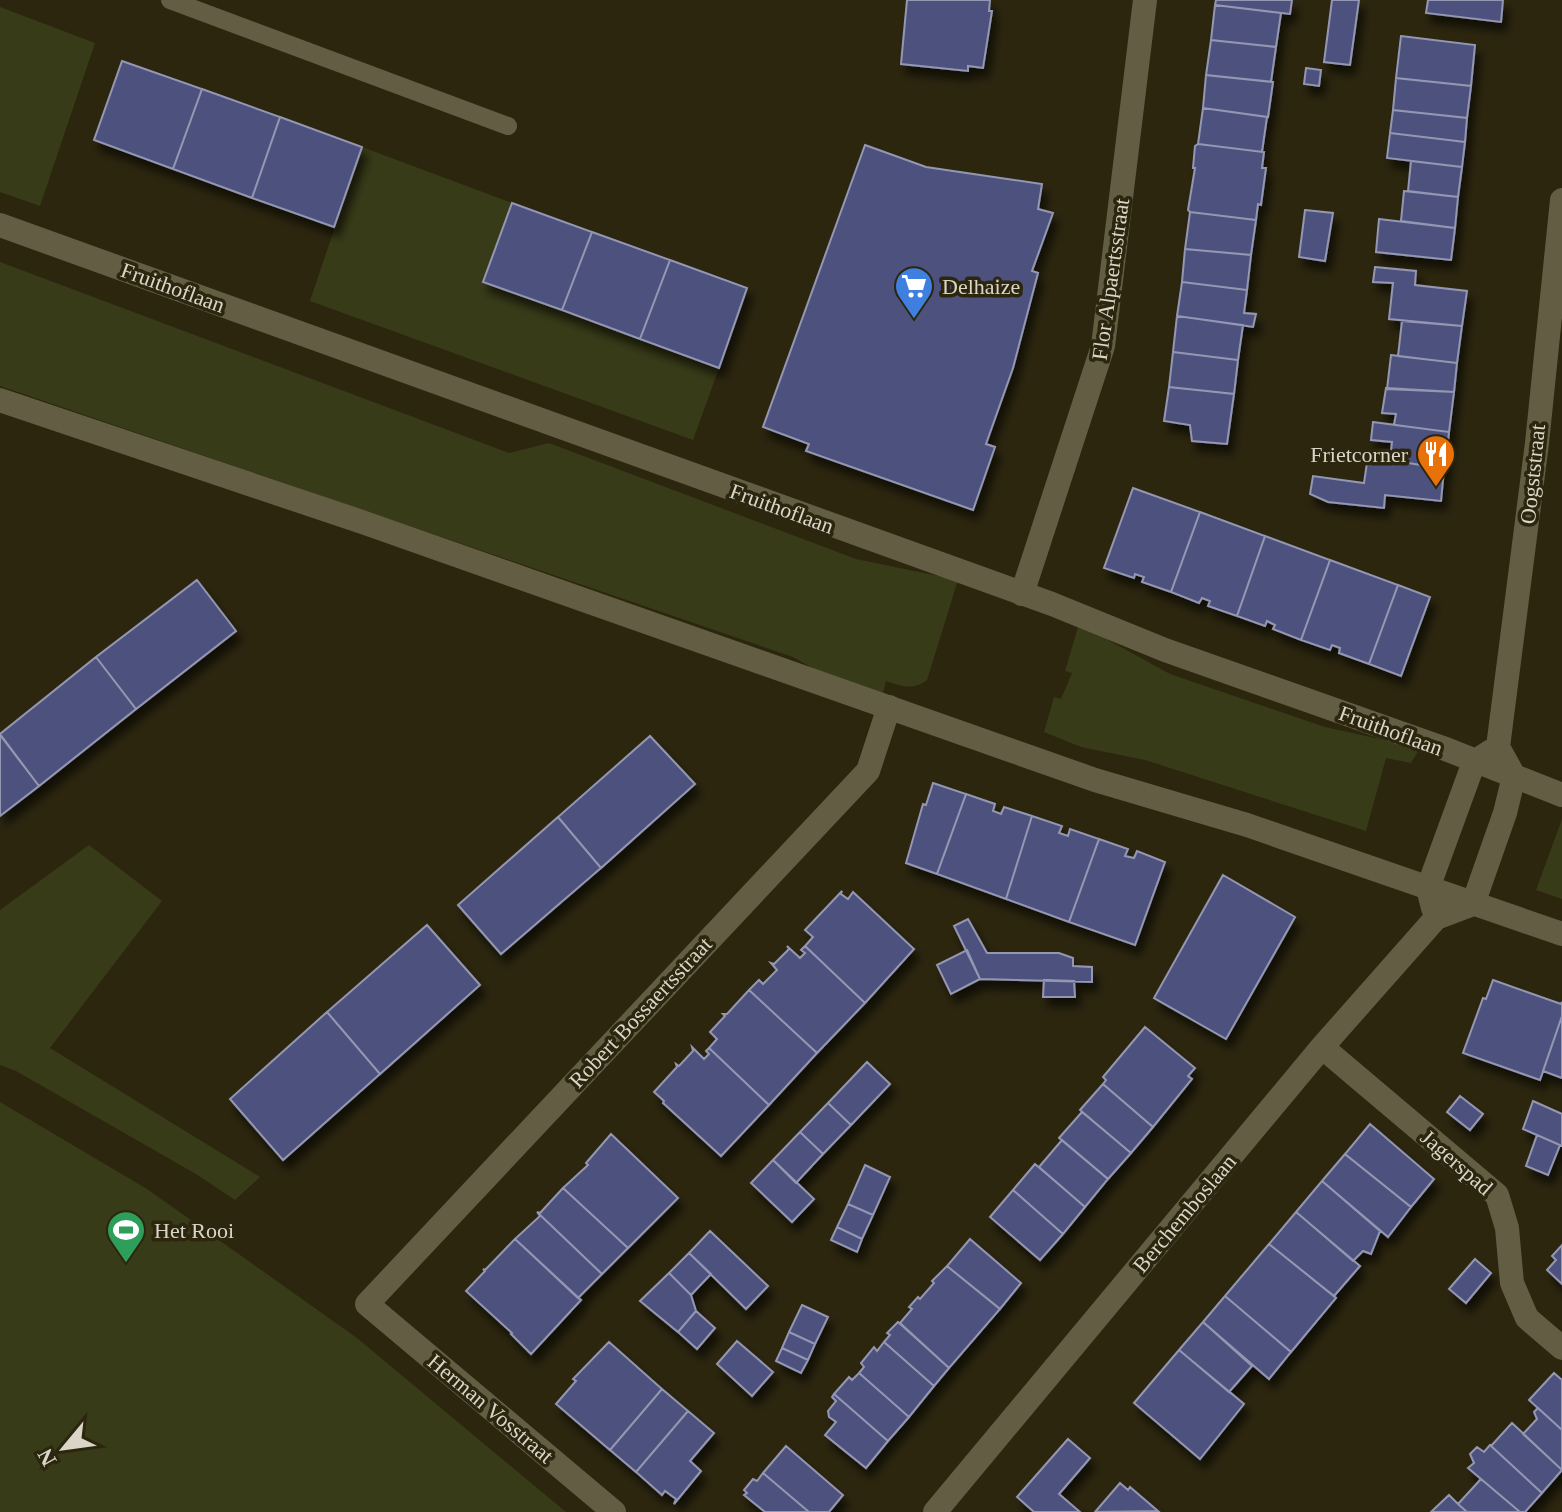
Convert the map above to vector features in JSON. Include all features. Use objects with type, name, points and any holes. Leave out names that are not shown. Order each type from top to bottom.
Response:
[{"type":"street","name":"Flor Alpaertsstraat","points":[[1022,594],[1103,346],[1145,0]]},
{"type":"street","name":"Oogststraat","points":[[1498,747],[1537,443],[1562,200]]},
{"type":"street","name":"Fruithoflaan","points":[[0,225],[1022,594],[1165,650],[1443,748],[1562,795]]},
{"type":"street","points":[[0,400],[365,523],[1095,780],[1247,825],[1562,934]]},
{"type":"street","name":"Robert Bossaertsstraat","points":[[367,1304],[868,771],[889,707]]},
{"type":"street","points":[[1436,918],[1428,888],[1474,762],[1498,747],[1514,776],[1505,813],[1473,904]]},
{"type":"street","name":"Berchemboslaan","points":[[935,1512],[1322,1047],[1436,918],[1473,904]]},
{"type":"street","name":"Jagerspad","points":[[1322,1047],[1497,1195],[1507,1228],[1512,1283],[1527,1318],[1562,1348]]},
{"type":"street","name":"Herman Vosstraat","points":[[367,1304],[614,1512]]},
{"type":"lane","points":[[170,0],[508,126]]},
{"type":"green space","points":[[0,7],[95,43],[40,206],[0,192]]},
{"type":"green space","points":[[362,147],[512,203],[483,282],[719,368],[693,440],[310,301]]},
{"type":"green space","points":[[0,262],[509,453],[549,443],[856,559],[958,580],[927,680],[912,686],[886,681],[881,701],[837,682],[793,657],[0,386]]},
{"type":"green space","points":[[1079,624],[1170,674],[1325,727],[1420,748],[1411,763],[1386,758],[1366,831],[1145,760],[1081,747],[1044,732],[1054,697],[1061,699],[1072,673],[1065,671]]},
{"type":"green space","points":[[1562,819],[1562,899],[1536,890]]},
{"type":"green space","points":[[89,845],[162,901],[50,1048],[260,1177],[235,1200],[196,1174],[16,1071],[0,1065],[0,910]]},
{"type":"green space","name":"Het Rooi","points":[[0,1102],[147,1189],[357,1338],[566,1512],[0,1512]]},
{"type":"building","points":[[907,0],[990,0],[989,11],[992,11],[983,68],[968,66],[968,71],[901,64]]},
{"type":"building","points":[[1216,0],[1292,0],[1290,14],[1215,5]]},
{"type":"building","points":[[1332,0],[1359,0],[1350,65],[1324,62]]},
{"type":"building","points":[[1428,0],[1503,0],[1501,22],[1426,13]]},
{"type":"building","points":[[1215,5],[1281,13],[1276,47],[1211,40]]},
{"type":"building","points":[[1401,36],[1475,45],[1471,86],[1396,78]]},
{"type":"building","points":[[1211,40],[1276,47],[1271,82],[1206,75]]},
{"type":"building","points":[[122,61],[202,89],[173,169],[94,140]]},
{"type":"building","points":[[1306,68],[1321,70],[1319,86],[1304,84]]},
{"type":"building","points":[[1206,75],[1273,82],[1268,117],[1203,108]]},
{"type":"building","points":[[1396,78],[1471,86],[1467,118],[1393,110]]},
{"type":"building","points":[[202,89],[280,117],[252,198],[173,169]]},
{"type":"building","points":[[1203,108],[1267,117],[1262,152],[1198,144]]},
{"type":"building","points":[[1393,110],[1467,118],[1465,142],[1390,133]]},
{"type":"building","points":[[280,117],[362,147],[334,227],[252,198]]},
{"type":"building","points":[[1390,133],[1465,142],[1462,167],[1387,158]]},
{"type":"building","name":"Delhaize","points":[[865,145],[926,167],[1042,184],[1038,209],[1053,213],[1032,271],[1038,273],[1013,368],[986,444],[995,447],[973,510],[806,451],[809,444],[763,427]]},
{"type":"building","points":[[1195,146],[1264,152],[1262,168],[1266,168],[1256,220],[1188,210]]},
{"type":"building","points":[[1411,161],[1462,167],[1458,197],[1408,191]]},
{"type":"building","points":[[1404,191],[1458,197],[1455,228],[1401,221]]},
{"type":"building","points":[[512,203],[592,232],[562,310],[483,282]]},
{"type":"building","points":[[1305,210],[1333,213],[1325,261],[1299,257]]},
{"type":"building","points":[[1190,212],[1256,220],[1251,255],[1185,249]]},
{"type":"building","points":[[1379,219],[1455,228],[1451,260],[1376,252]]},
{"type":"building","points":[[592,232],[670,260],[640,339],[562,310]]},
{"type":"building","points":[[1185,249],[1251,255],[1247,290],[1182,282]]},
{"type":"building","points":[[670,260],[747,288],[719,368],[640,339]]},
{"type":"building","points":[[1375,267],[1416,271],[1415,285],[1467,291],[1462,326],[1389,319],[1393,283],[1373,282]]},
{"type":"building","points":[[1182,282],[1247,290],[1244,313],[1256,314],[1253,327],[1177,316]]},
{"type":"building","points":[[1177,316],[1243,325],[1238,360],[1173,352]]},
{"type":"building","points":[[1402,321],[1462,326],[1457,363],[1398,356]]},
{"type":"building","points":[[1173,352],[1238,360],[1234,394],[1169,387]]},
{"type":"building","points":[[1391,355],[1457,363],[1454,392],[1387,389]]},
{"type":"building","points":[[1169,387],[1234,394],[1227,444],[1192,441],[1190,425],[1164,421]]},
{"type":"building","points":[[1386,388],[1454,392],[1449,432],[1394,425],[1396,414],[1382,413]]},
{"type":"building","points":[[1373,422],[1449,432],[1445,469],[1390,460],[1392,442],[1371,440]]},
{"type":"building","points":[[1368,456],[1444,469],[1441,501],[1385,495],[1384,508],[1328,502],[1310,494],[1313,476],[1364,483]]},
{"type":"building","points":[[1133,488],[1200,512],[1171,592],[1142,582],[1144,577],[1135,574],[1134,578],[1104,568]]},
{"type":"building","points":[[1200,512],[1265,536],[1237,616],[1208,606],[1210,601],[1202,598],[1199,603],[1171,592]]},
{"type":"building","points":[[1265,536],[1330,560],[1301,640],[1273,629],[1275,625],[1267,621],[1265,626],[1237,616]]},
{"type":"building","points":[[1330,560],[1398,585],[1369,664],[1339,653],[1340,648],[1332,645],[1330,650],[1301,640]]},
{"type":"building","points":[[197,580],[236,631],[136,709],[96,657]]},
{"type":"building","points":[[1398,585],[1430,597],[1401,676],[1369,664]]},
{"type":"building","points":[[96,657],[136,709],[39,786],[0,734]]},
{"type":"building","points":[[0,735],[39,786],[0,816]]},
{"type":"building","points":[[650,736],[695,784],[601,868],[558,817]]},
{"type":"building","points":[[933,783],[966,794],[937,874],[906,863],[923,804],[926,805]]},
{"type":"building","points":[[966,794],[995,804],[993,811],[1001,814],[1004,807],[1032,816],[1006,899],[937,874]]},
{"type":"building","points":[[1032,816],[1062,826],[1059,833],[1068,836],[1070,829],[1099,839],[1069,922],[1006,899]]},
{"type":"building","points":[[558,817],[601,868],[501,954],[458,905]]},
{"type":"building","points":[[1099,839],[1128,849],[1125,856],[1134,858],[1137,851],[1165,862],[1135,945],[1069,922]]},
{"type":"building","points":[[1223,875],[1295,917],[1226,1039],[1154,998]]},
{"type":"building","points":[[842,891],[841,894],[848,899],[853,892],[914,949],[865,1003],[805,946],[813,937],[805,930]]},
{"type":"building","points":[[968,919],[987,953],[1059,953],[1073,958],[1073,966],[1092,967],[1092,982],[980,979],[954,926]]},
{"type":"building","points":[[427,925],[480,985],[380,1074],[327,1012]]},
{"type":"building","points":[[787,946],[800,958],[805,953],[801,950],[805,946],[865,1003],[817,1053],[749,990],[759,980],[763,984],[777,970],[771,963],[774,964],[789,949]]},
{"type":"building","points":[[967,950],[980,979],[951,994],[937,965]]},
{"type":"building","points":[[1044,980],[1074,981],[1075,997],[1043,997]]},
{"type":"building","points":[[1493,980],[1562,1002],[1562,1016],[1540,1080],[1463,1053],[1483,998],[1486,999]]},
{"type":"building","points":[[749,990],[817,1053],[769,1105],[709,1048],[717,1039],[710,1032],[725,1016],[723,1014],[727,1014]]},
{"type":"building","points":[[327,1012],[380,1074],[283,1160],[230,1099]]},
{"type":"building","points":[[1562,1016],[1562,1078],[1543,1071]]},
{"type":"building","points":[[1145,1027],[1195,1068],[1188,1076],[1192,1079],[1153,1127],[1103,1084],[1106,1080],[1103,1077]]},
{"type":"building","points":[[692,1047],[704,1059],[709,1054],[706,1051],[709,1048],[769,1105],[721,1156],[654,1092],[677,1067],[676,1064],[679,1066],[693,1051]]},
{"type":"building","points":[[867,1062],[890,1084],[851,1125],[828,1103]]},
{"type":"building","points":[[1103,1084],[1153,1127],[1131,1153],[1080,1110]]},
{"type":"building","points":[[1460,1096],[1483,1114],[1470,1130],[1447,1112]]},
{"type":"building","points":[[1533,1101],[1562,1114],[1562,1146],[1523,1129]]},
{"type":"building","points":[[828,1103],[851,1125],[823,1154],[800,1132]]},
{"type":"building","points":[[1082,1112],[1131,1153],[1108,1179],[1059,1138]]},
{"type":"building","points":[[1370,1124],[1434,1179],[1411,1207],[1345,1154]]},
{"type":"building","points":[[800,1132],[823,1154],[796,1183],[773,1160]]},
{"type":"building","points":[[611,1134],[678,1198],[628,1248],[563,1188],[588,1165],[586,1163]]},
{"type":"building","points":[[1537,1135],[1560,1145],[1548,1175],[1526,1166]]},
{"type":"building","points":[[1062,1140],[1108,1179],[1085,1207],[1039,1167]]},
{"type":"building","points":[[1345,1154],[1411,1207],[1388,1237],[1322,1181]]},
{"type":"building","points":[[773,1160],[814,1199],[792,1222],[751,1183]]},
{"type":"building","points":[[1035,1164],[1085,1207],[1063,1234],[1013,1190]]},
{"type":"building","points":[[865,1165],[890,1177],[873,1215],[848,1204]]},
{"type":"building","points":[[1322,1181],[1380,1231],[1371,1254],[1363,1251],[1353,1261],[1296,1212]]},
{"type":"building","points":[[563,1188],[628,1248],[602,1274],[537,1212],[540,1213]]},
{"type":"building","points":[[1013,1190],[1063,1234],[1040,1260],[990,1217]]},
{"type":"building","points":[[848,1204],[873,1215],[862,1239],[837,1227]]},
{"type":"building","points":[[537,1212],[602,1274],[578,1298],[515,1239],[540,1216]]},
{"type":"building","points":[[1296,1212],[1360,1266],[1334,1296],[1269,1244]]},
{"type":"building","points":[[837,1227],[862,1239],[857,1252],[831,1240]]},
{"type":"building","points":[[710,1231],[768,1286],[746,1309],[689,1253]]},
{"type":"building","points":[[515,1239],[581,1300],[531,1354],[466,1291],[485,1271],[483,1269]]},
{"type":"building","points":[[970,1239],[1021,1283],[1000,1309],[947,1266]]},
{"type":"building","points":[[1269,1244],[1336,1298],[1291,1352],[1225,1296]]},
{"type":"building","points":[[1562,1245],[1562,1284],[1547,1270],[1556,1260],[1552,1256]]},
{"type":"building","points":[[689,1253],[711,1274],[691,1295],[669,1273]]},
{"type":"building","points":[[1475,1259],[1491,1273],[1466,1303],[1449,1289]]},
{"type":"building","points":[[947,1266],[1000,1309],[949,1368],[900,1323],[912,1309],[909,1307],[918,1297],[920,1299]]},
{"type":"building","points":[[669,1273],[691,1295],[696,1311],[678,1332],[640,1301]]},
{"type":"building","points":[[1225,1296],[1291,1352],[1269,1379],[1203,1322]]},
{"type":"building","points":[[802,1305],[828,1317],[815,1344],[789,1332]]},
{"type":"building","points":[[696,1311],[715,1328],[697,1349],[678,1332]]},
{"type":"building","points":[[898,1322],[949,1368],[934,1386],[884,1342],[890,1335],[887,1333]]},
{"type":"building","points":[[1203,1322],[1252,1366],[1229,1392],[1179,1350]]},
{"type":"building","points":[[789,1332],[815,1344],[808,1360],[782,1348]]},
{"type":"building","points":[[737,1341],[773,1372],[752,1396],[717,1364]]},
{"type":"building","points":[[609,1342],[662,1389],[610,1450],[556,1404],[576,1381],[573,1379]]},
{"type":"building","points":[[884,1342],[934,1386],[909,1417],[859,1373],[864,1367],[861,1363],[874,1347],[877,1351]]},
{"type":"building","points":[[782,1348],[808,1360],[801,1373],[776,1361]]},
{"type":"building","points":[[1179,1350],[1244,1404],[1200,1459],[1134,1403]]},
{"type":"building","points":[[859,1373],[909,1417],[888,1441],[834,1394],[849,1377],[852,1380]]},
{"type":"building","points":[[1554,1373],[1562,1380],[1562,1430],[1529,1400]]},
{"type":"building","points":[[662,1389],[688,1411],[636,1472],[610,1450]]},
{"type":"building","points":[[834,1394],[888,1441],[866,1468],[825,1435],[836,1422],[829,1417],[828,1411],[836,1401],[832,1397]]},
{"type":"building","points":[[1538,1408],[1562,1430],[1562,1470],[1523,1434],[1537,1419],[1534,1412]]},
{"type":"building","points":[[688,1411],[714,1433],[690,1461],[701,1471],[674,1504],[676,1499],[665,1491],[662,1495],[636,1472]]},
{"type":"building","points":[[1512,1423],[1562,1470],[1542,1493],[1491,1446]]},
{"type":"building","points":[[1068,1439],[1090,1458],[1059,1494],[1080,1512],[1034,1512],[1017,1497]]},
{"type":"building","points":[[1490,1445],[1542,1493],[1525,1512],[1520,1512],[1468,1468],[1474,1463],[1470,1454],[1477,1447],[1484,1452]]},
{"type":"building","points":[[786,1446],[843,1495],[829,1512],[809,1512],[763,1473]]},
{"type":"building","points":[[763,1473],[809,1512],[765,1512],[744,1495],[747,1493],[744,1490],[753,1479],[757,1481]]},
{"type":"building","points":[[1481,1479],[1520,1512],[1467,1512],[1458,1504]]},
{"type":"building","points":[[1120,1483],[1128,1490],[1130,1487],[1158,1511],[1095,1512]]},
{"type":"building","points":[[1449,1495],[1467,1512],[1431,1512]]},
{"type":"place","name":"Delhaize","points":[[914,320]]},
{"type":"place","name":"Frietcorner","points":[[1436,488]]},
{"type":"place","name":"Het Rooi","points":[[126,1264]]}]
